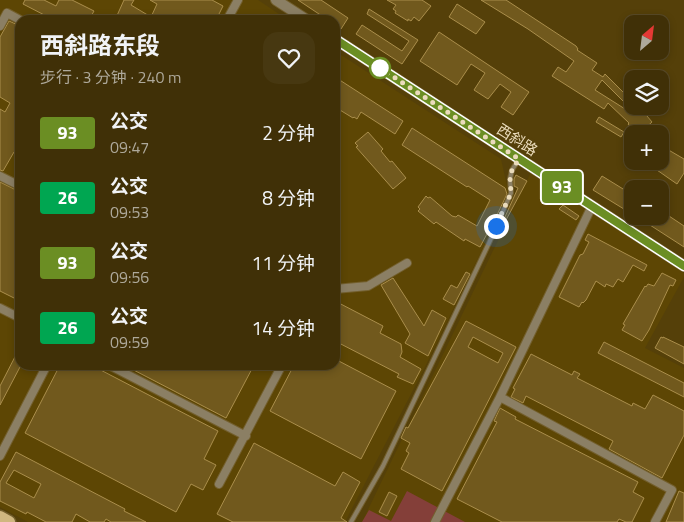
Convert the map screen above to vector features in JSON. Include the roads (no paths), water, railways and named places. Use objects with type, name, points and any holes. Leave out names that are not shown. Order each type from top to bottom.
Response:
[{"type":"main road","points":[[0,517],[9,522]]},
{"type":"street","points":[[230,15],[238,0]]},
{"type":"street","points":[[276,0],[299,15]]},
{"type":"street","points":[[0,26],[7,13],[15,17]]},
{"type":"street","name":"西斜路","points":[[340,42],[684,266]]},
{"type":"street","points":[[0,176],[15,184]]},
{"type":"street","points":[[435,522],[500,396],[592,206]]},
{"type":"street","points":[[340,289],[368,286],[407,263]]},
{"type":"street","points":[[0,308],[15,316]]},
{"type":"street","points":[[0,456],[44,370]]},
{"type":"street","points":[[119,370],[246,436]]},
{"type":"street","points":[[219,484],[279,370]]},
{"type":"street","points":[[500,396],[672,490],[655,522]]},
{"type":"lane","points":[[351,522],[383,466],[489,243],[511,193],[510,179],[512,170],[519,159]]}]
